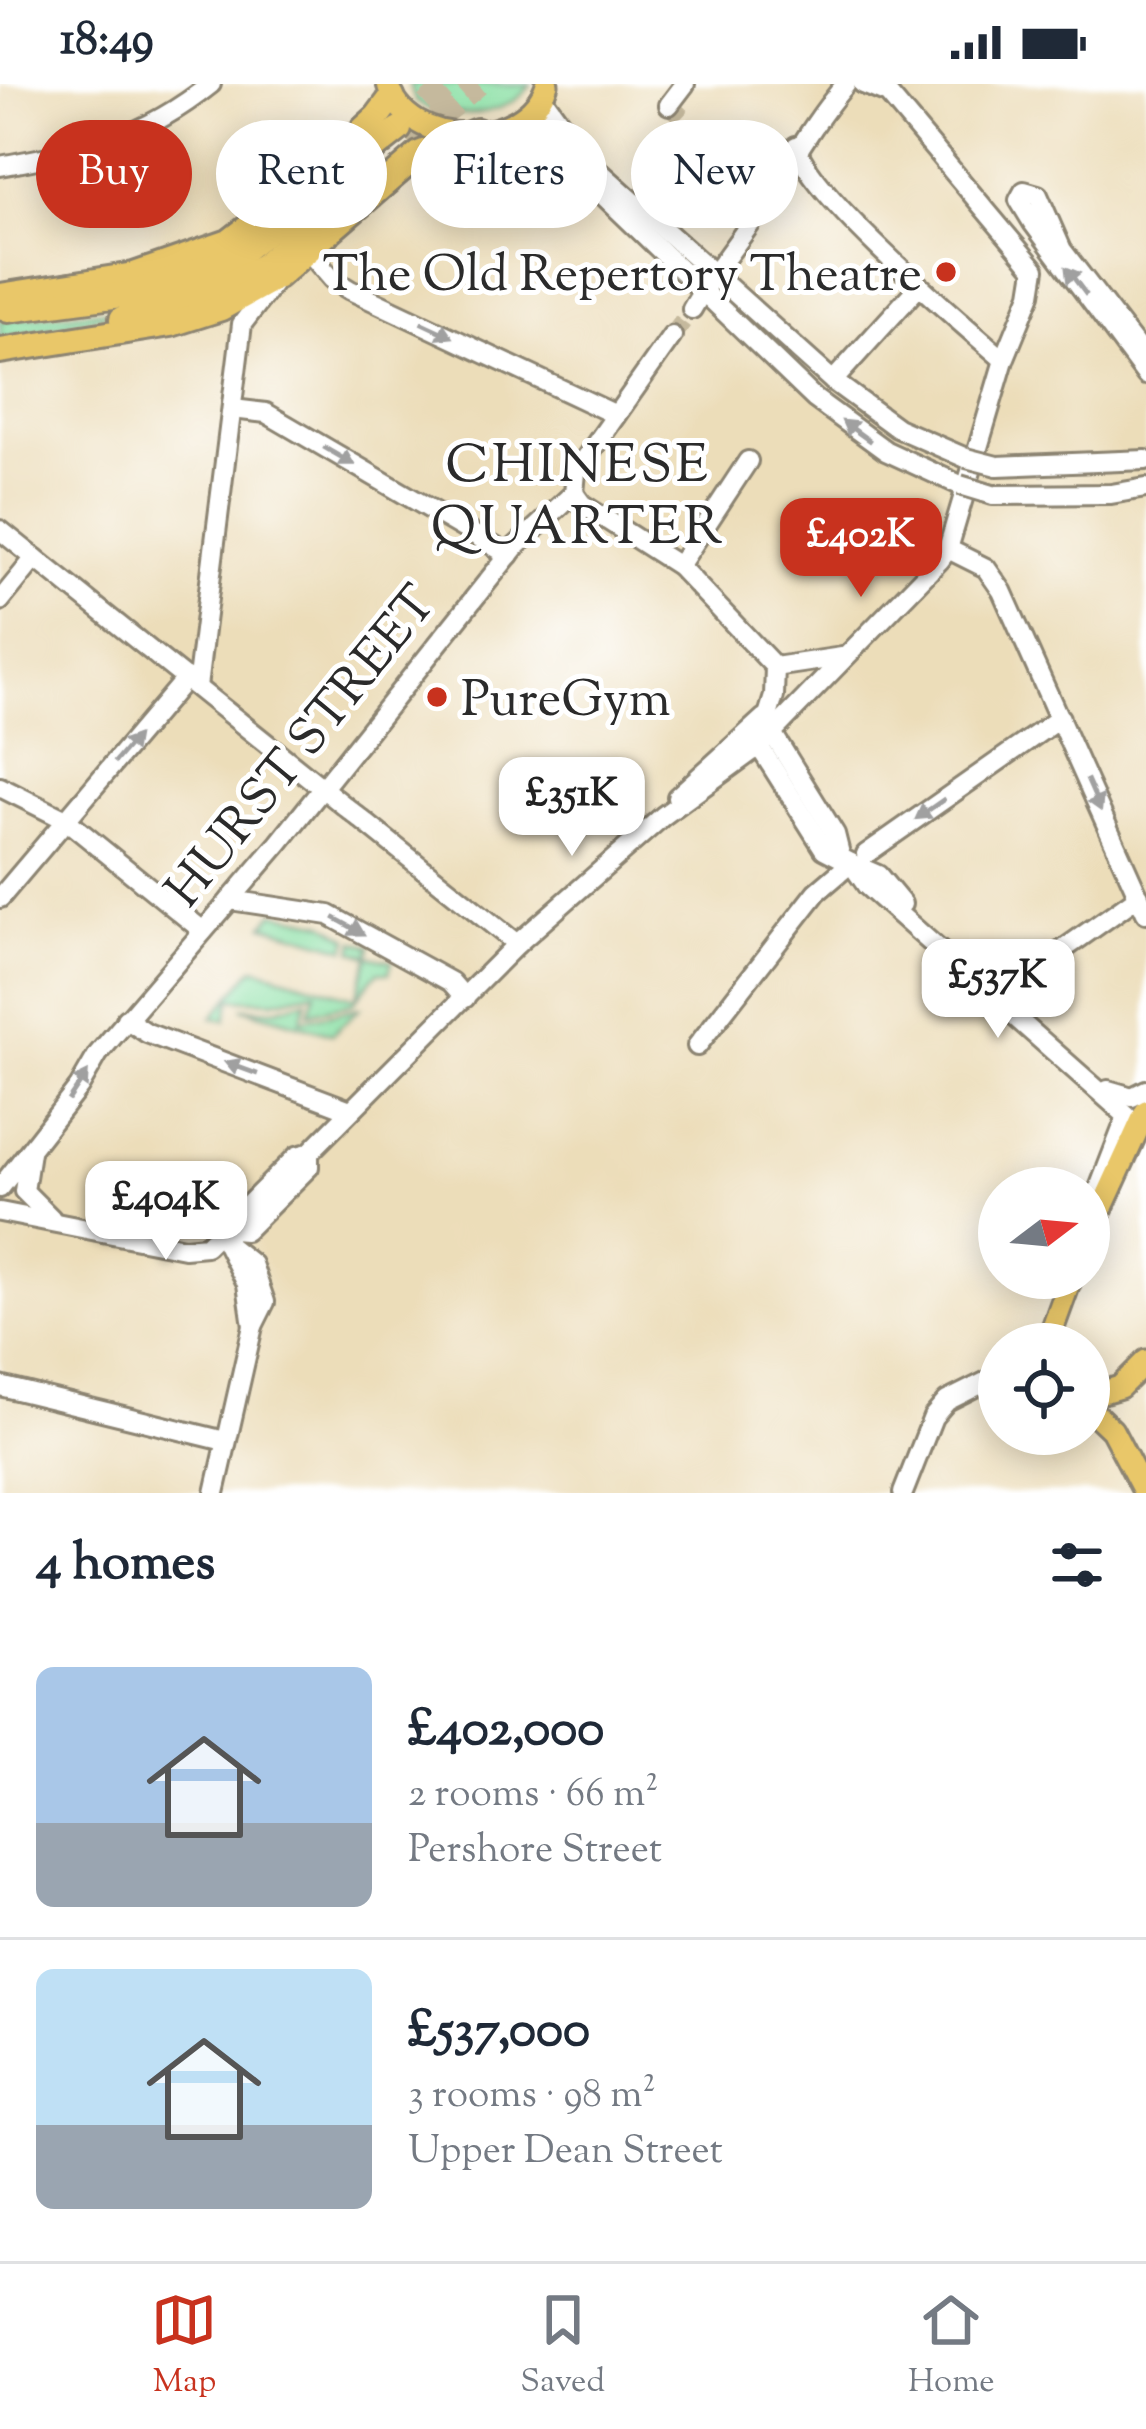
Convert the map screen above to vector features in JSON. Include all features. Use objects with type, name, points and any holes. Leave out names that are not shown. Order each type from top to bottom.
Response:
[{"type":"highway","points":[[2,294],[134,275],[229,242],[321,168],[390,91]]},
{"type":"highway","points":[[2,294],[128,294],[232,259],[404,136],[242,278],[63,339]]},
{"type":"highway","points":[[0,351],[183,320],[221,308],[278,276],[411,161]]},
{"type":"main road","points":[[390,91],[419,120]]},
{"type":"main road","points":[[511,120],[544,91]]},
{"type":"main road","points":[[1110,1190],[1146,1111]]},
{"type":"main road","points":[[1110,1390],[1120,1387],[1146,1361]]},
{"type":"main road","points":[[1110,1428],[1145,1493]]},
{"type":"street","points":[[0,166],[99,148],[140,134],[211,84]]},
{"type":"street","points":[[670,105],[685,84]]},
{"type":"street","points":[[0,1212],[126,1234],[224,1239],[244,1231],[309,1167],[309,1153],[350,1110],[518,944],[765,733],[948,550],[1035,269],[862,85],[798,144]]},
{"type":"street","points":[[544,91],[588,161],[833,381],[897,428],[997,466],[1146,460]]},
{"type":"street","points":[[798,152],[919,286],[1004,360]]},
{"type":"street","points":[[1146,359],[1062,250],[1036,193],[1024,191],[1019,200],[1033,223],[1146,375]]},
{"type":"street","points":[[607,205],[697,300],[853,430],[960,485],[993,495],[1111,494],[1146,488]]},
{"type":"street","points":[[697,300],[712,269],[745,228]]},
{"type":"street","points":[[308,250],[332,279],[350,290],[611,423]]},
{"type":"street","points":[[0,898],[192,682],[242,324],[278,276]]},
{"type":"street","points":[[833,381],[919,286]]},
{"type":"street","name":"HURST STREET","points":[[0,1188],[126,1019],[230,900],[508,555],[574,494],[576,472],[672,336]]},
{"type":"street","points":[[233,410],[266,413],[508,555]]},
{"type":"street","points":[[679,566],[748,461]]},
{"type":"street","points":[[1107,464],[1115,469],[1111,494]]},
{"type":"street","points":[[574,494],[679,566],[776,667],[765,733],[663,816]]},
{"type":"street","points":[[0,530],[518,944]]},
{"type":"street","points":[[948,550],[986,568],[1002,591],[1142,905],[993,999]]},
{"type":"street","points":[[0,601],[35,558]]},
{"type":"street","points":[[776,667],[842,656]]},
{"type":"street","points":[[698,1046],[818,892],[852,857],[1060,718]]},
{"type":"street","points":[[765,733],[852,857],[867,886],[1098,1086],[1127,1122],[1107,1167]]},
{"type":"street","points":[[0,787],[66,820],[203,931]]},
{"type":"street","points":[[230,900],[329,915],[451,982],[465,998]]},
{"type":"street","points":[[126,1019],[147,1034],[350,1110]]},
{"type":"street","points":[[1098,1086],[1126,1097],[1146,1090]]},
{"type":"street","points":[[30,1152],[24,1191],[42,1214],[61,1223]]},
{"type":"street","points":[[215,1493],[253,1326],[263,1315],[264,1288],[252,1264],[224,1239]]},
{"type":"street","points":[[0,1386],[225,1441]]},
{"type":"street","points":[[908,1488],[933,1418],[947,1401],[978,1387]]},
{"type":"green space","points":[[409,84],[531,84],[509,104],[460,114],[416,102]]},
{"type":"green space","points":[[104,310],[106,315],[0,339],[0,320]]},
{"type":"green space","points":[[274,913],[324,923],[349,938],[346,949],[264,925]]},
{"type":"green space","points":[[355,941],[371,946],[369,956],[353,951]]},
{"type":"green space","points":[[369,956],[392,961],[389,973],[378,972],[353,1003],[309,1013],[316,992],[274,1001],[231,999],[226,1020],[212,1018],[254,968],[356,998]]},
{"type":"green space","points":[[307,1000],[301,1020],[360,1008],[332,1034],[242,1008],[273,1010]]},
{"type":"tunnel","points":[[399,129],[450,84]]},
{"type":"tunnel","points":[[409,143],[478,84]]},
{"type":"tunnel","points":[[669,105],[685,120]]},
{"type":"tunnel","points":[[672,336],[692,309]]},
{"type":"place","name":"The Old Repertory Theatre","points":[[946,272]]},
{"type":"place","name":"PureGym","points":[[437,697]]},
{"type":"district","name":"CHINESE QUARTER","points":[[578,493]]}]
